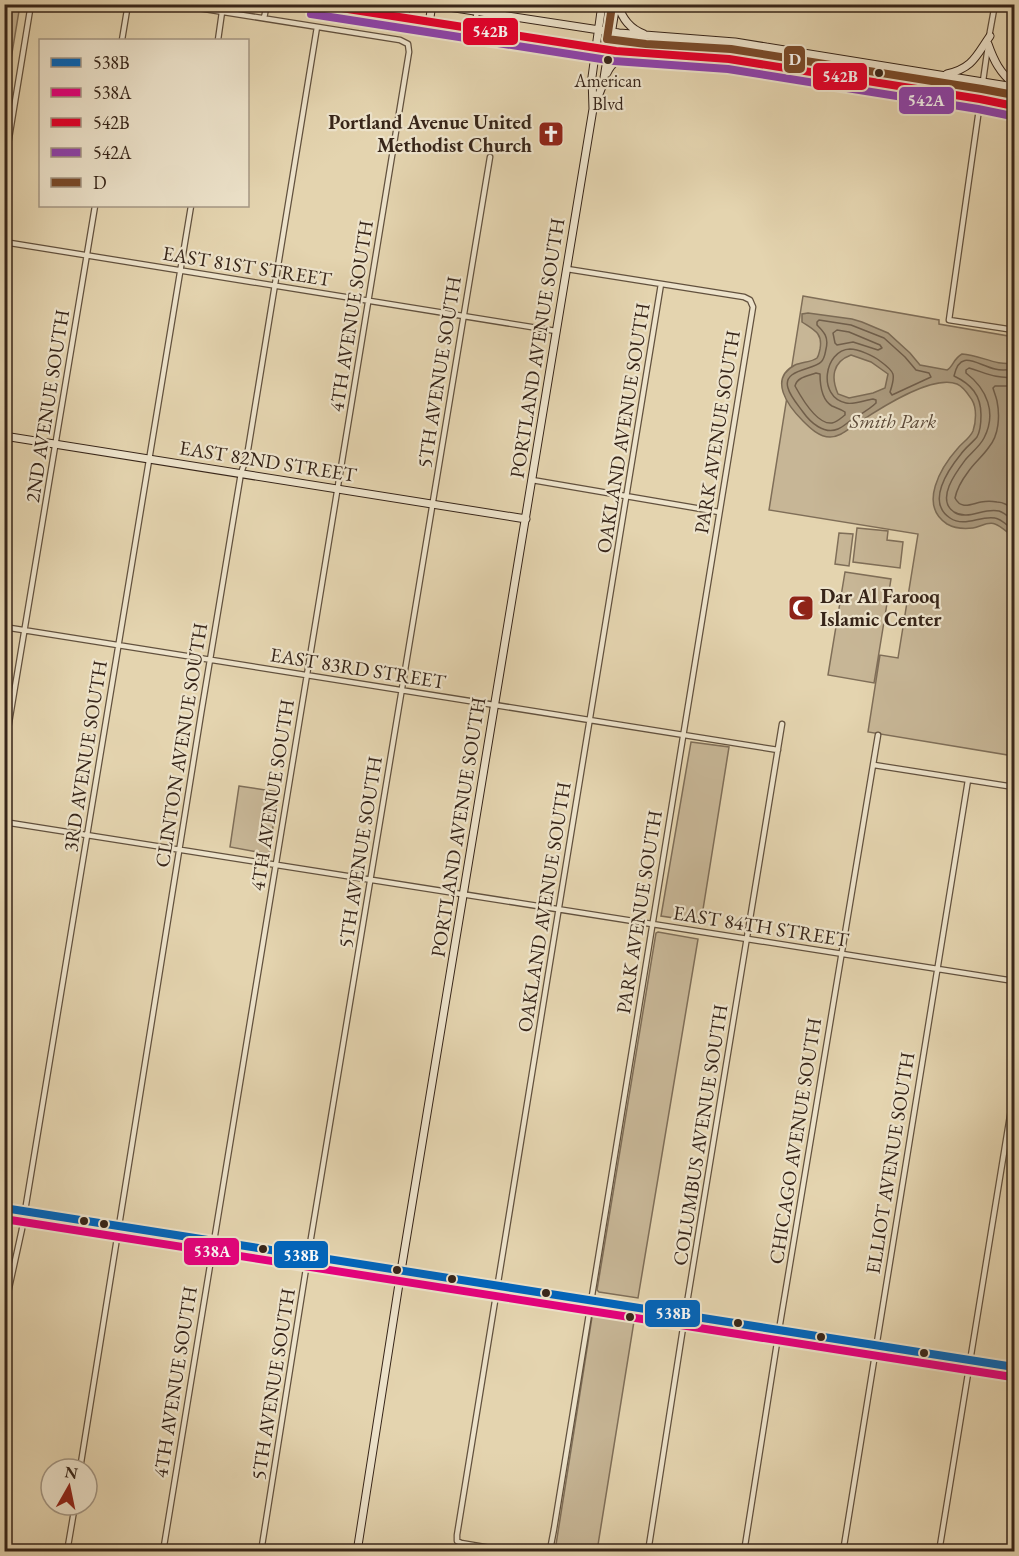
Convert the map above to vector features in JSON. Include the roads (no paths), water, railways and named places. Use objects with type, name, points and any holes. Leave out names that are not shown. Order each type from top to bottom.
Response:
[{"type":"main road","points":[[313,4],[608,50],[720,58],[763,64],[1014,106]]},
{"type":"main road","points":[[404,19],[407,4]]},
{"type":"main road","name":"PORTLAND AVENUE SOUTH","points":[[357,1551],[401,1271],[567,269],[592,109],[591,82],[602,4]]},
{"type":"main road","points":[[617,4],[629,26],[652,37]]},
{"type":"main road","name":"PORTLAND AVENUE SOUTH","points":[[592,109],[603,84],[617,4]]},
{"type":"main road","points":[[429,23],[430,5],[478,8],[611,32],[723,41],[1014,85]]},
{"type":"main road","points":[[941,75],[969,66],[989,40]]},
{"type":"main road","points":[[989,40],[997,67],[1014,85]]},
{"type":"main road","points":[[763,64],[765,47]]},
{"type":"main road","points":[[603,84],[608,69],[617,61],[630,55],[645,54]]},
{"type":"main road","name":"EAST 82ND STREET","points":[[4,436],[526,519]]},
{"type":"main road","points":[[4,1208],[1014,1367]]},
{"type":"street","points":[[4,169],[31,4]]},
{"type":"street","points":[[122,39],[128,4]]},
{"type":"street","points":[[173,4],[317,27]]},
{"type":"street","points":[[264,18],[267,4]]},
{"type":"street","points":[[995,4],[949,320],[1014,330]]},
{"type":"street","points":[[474,30],[478,8]]},
{"type":"street","points":[[218,39],[222,12]]},
{"type":"street","name":"4TH AVENUE SOUTH","points":[[163,1551],[409,52],[408,44],[400,40],[317,27]]},
{"type":"street","name":"CLINTON AVENUE SOUTH","points":[[82,1457],[210,660],[317,27]]},
{"type":"street","name":"5TH AVENUE SOUTH","points":[[261,1551],[490,157]]},
{"type":"street","name":"2ND AVENUE SOUTH","points":[[4,753],[95,207]]},
{"type":"street","name":"3RD AVENUE SOUTH","points":[[4,1311],[16,1264],[25,1212],[191,207]]},
{"type":"street","name":"EAST 81ST STREET","points":[[4,243],[556,331]]},
{"type":"street","points":[[567,269],[662,284]]},
{"type":"street","name":"PARK AVENUE SOUTH","points":[[548,1551],[554,1529],[753,307],[750,300],[662,284]]},
{"type":"street","name":"OAKLAND AVENUE SOUTH","points":[[514,1551],[461,1543],[457,1540],[558,909],[662,284]]},
{"type":"street","points":[[532,480],[719,512]]},
{"type":"street","name":"EAST 83RD STREET","points":[[4,627],[778,750]]},
{"type":"street","name":"COLUMBUS AVENUE SOUTH","points":[[648,1551],[782,723]]},
{"type":"street","name":"CHICAGO AVENUE SOUTH","points":[[744,1551],[878,735]]},
{"type":"street","points":[[874,765],[1014,787]]},
{"type":"street","name":"ELLIOT AVENUE SOUTH","points":[[843,1551],[968,780]]},
{"type":"street","name":"EAST 84TH STREET","points":[[4,822],[1014,981]]},
{"type":"street","points":[[939,1551],[1014,1091]]},
{"type":"street","points":[[67,1551],[73,1517]]},
{"type":"water","points":[[802,314],[852,319],[888,333],[920,365],[947,370],[962,354],[1001,363],[1014,363],[1014,537],[992,523],[970,528],[947,524],[938,516],[934,507],[933,497],[939,475],[951,456],[970,436],[974,427],[974,403],[959,385],[946,382],[920,388],[834,437],[818,434],[803,421],[787,400],[782,385],[787,371],[795,365],[817,358],[819,354],[821,344],[819,336],[802,322]],"holes":[[[851,355],[871,362],[888,374],[885,388],[849,398],[838,394],[834,376],[840,362]]]},
{"type":"place","name":"American Blvd","points":[[608,60]]},
{"type":"place","name":"Portland Avenue United Methodist Church","points":[[551,134]]},
{"type":"place","name":"Dar Al Farooq Islamic Center","points":[[801,608]]},
{"type":"park label","name":"Smith Park","points":[[893,421]]}]
